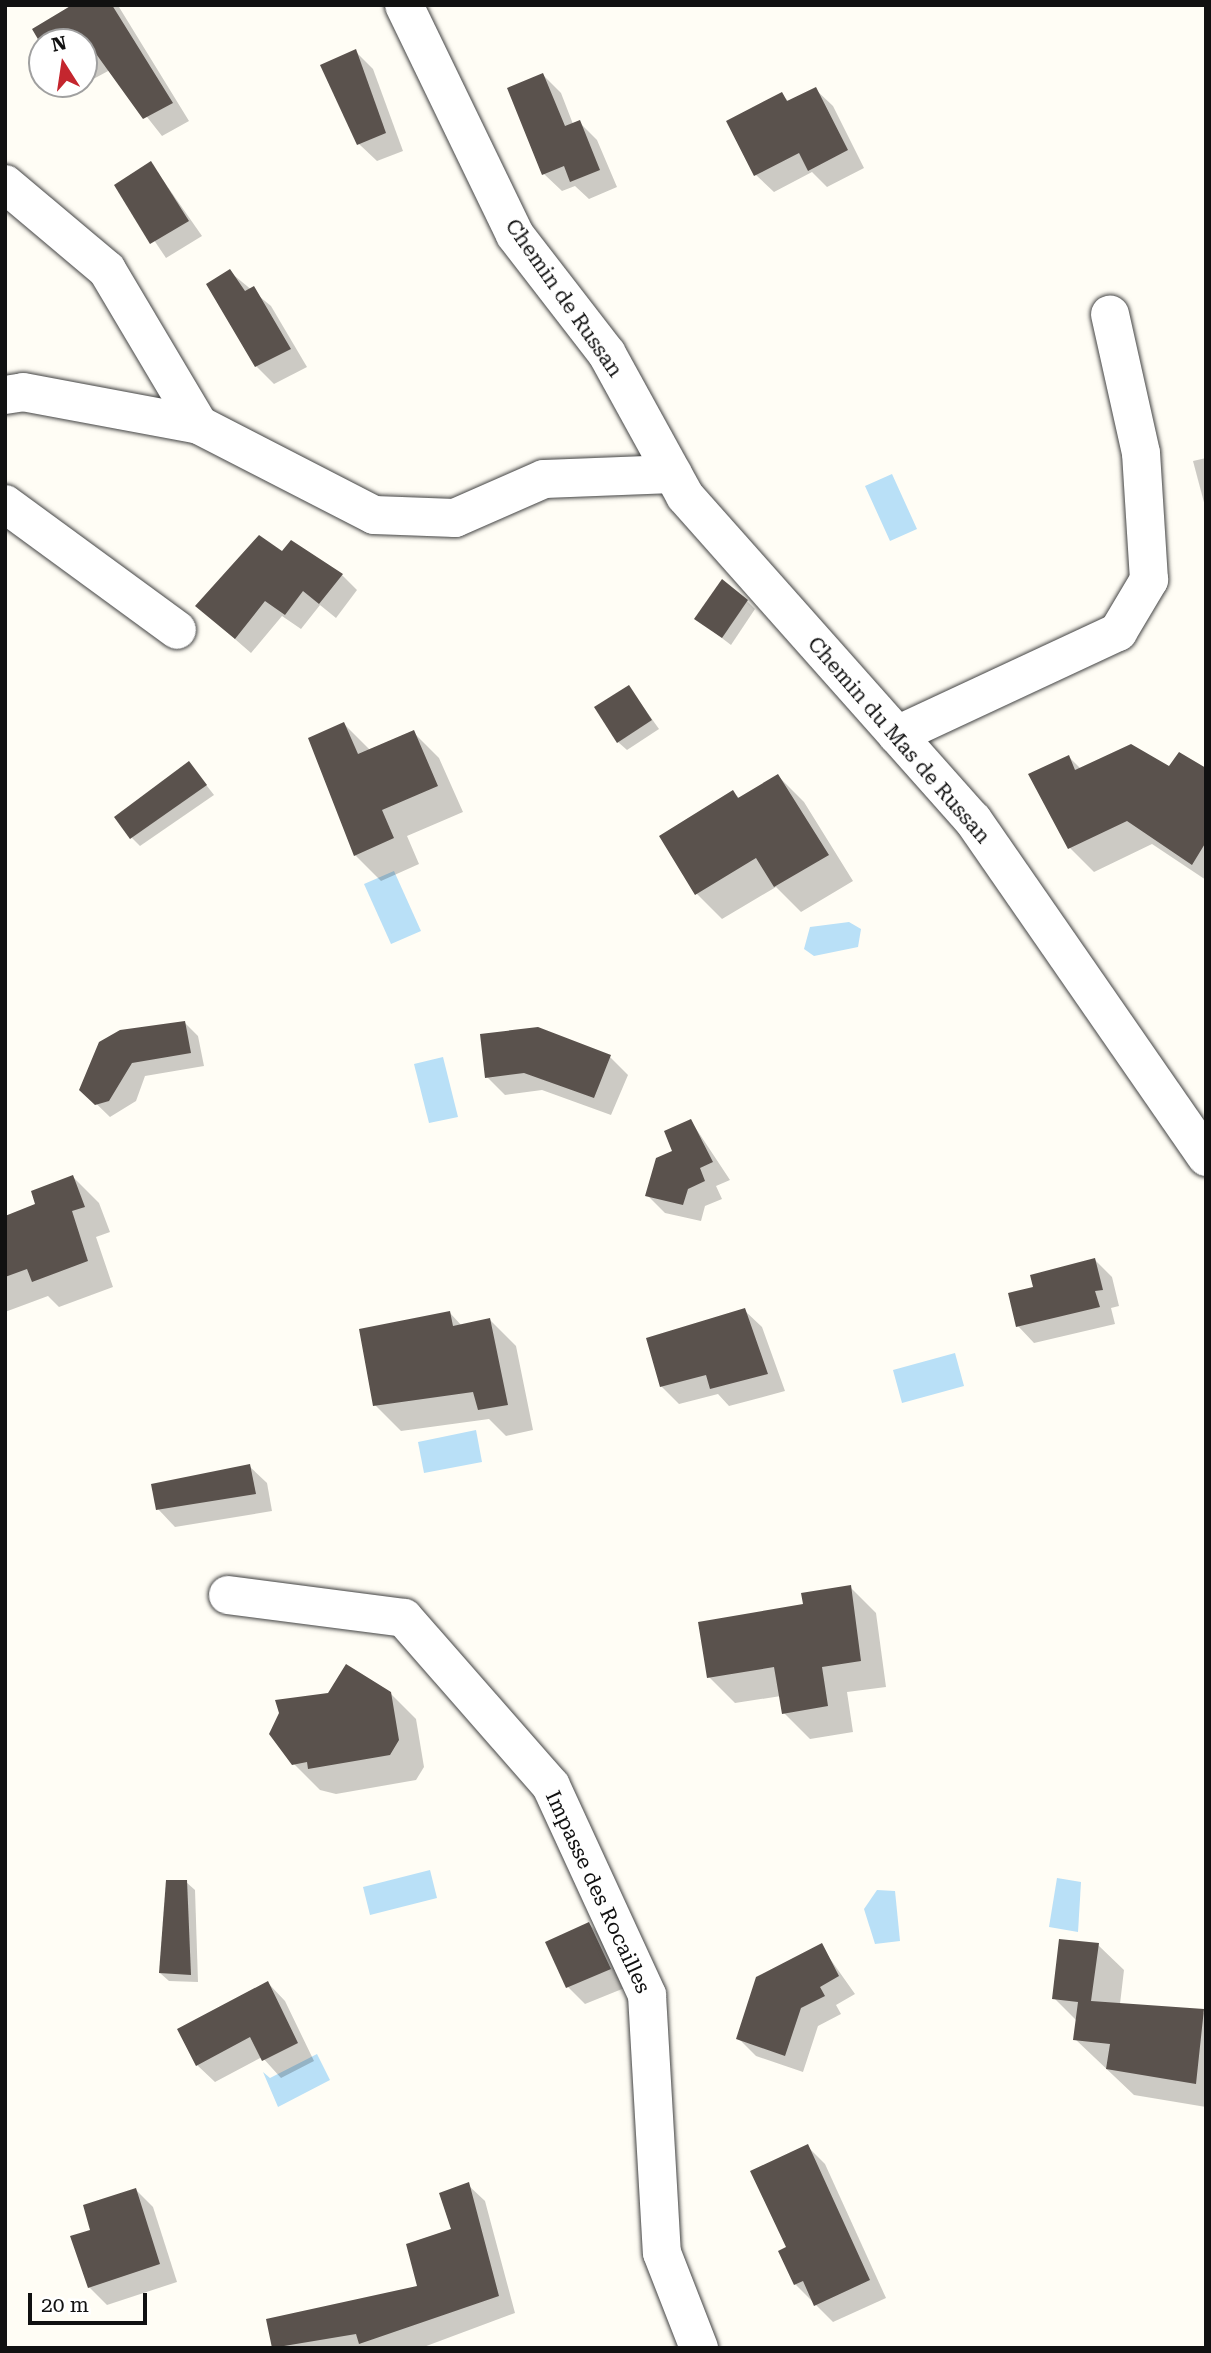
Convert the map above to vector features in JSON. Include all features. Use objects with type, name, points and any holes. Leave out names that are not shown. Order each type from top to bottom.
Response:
[{"type":"street","name":"Chemin de Russan","points":[[404,5],[515,234],[607,354],[673,474]]},
{"type":"street","points":[[5,184],[107,270],[199,425]]},
{"type":"street","points":[[897,735],[1118,632],[1149,580],[1140,453],[1110,314]]},
{"type":"street","points":[[5,395],[23,392],[199,425],[374,515],[455,518],[544,478],[673,474]]},
{"type":"street","name":"Chemin du Mas de Russan","points":[[673,474],[685,496],[974,820],[1206,1157]]},
{"type":"street","points":[[5,503],[177,630]]},
{"type":"street","name":"Impasse des Rocailles","points":[[228,1594],[404,1618],[551,1786],[647,1995],[662,2253],[699,2348]]},
{"type":"water","points":[[892,474],[917,529],[890,541],[865,486]]},
{"type":"water","points":[[394,871],[421,931],[391,944],[364,884]]},
{"type":"water","points":[[849,922],[861,929],[858,947],[814,956],[804,949],[810,927]]},
{"type":"water","points":[[443,1057],[458,1117],[429,1123],[414,1064]]},
{"type":"water","points":[[955,1353],[964,1386],[902,1403],[893,1370]]},
{"type":"water","points":[[476,1430],[482,1462],[424,1473],[418,1442]]},
{"type":"water","points":[[430,1870],[437,1898],[370,1915],[363,1887]]},
{"type":"water","points":[[1057,1878],[1081,1882],[1078,1932],[1049,1927]]},
{"type":"water","points":[[877,1890],[895,1891],[900,1941],[875,1944],[864,1909]]},
{"type":"water","points":[[317,2054],[330,2080],[278,2107],[263,2072],[270,2078]]},
{"type":"building","points":[[72,5],[112,5],[173,103],[143,119],[98,57],[98,28],[34,28]]},
{"type":"building","points":[[356,49],[386,133],[357,145],[320,65]]},
{"type":"building","points":[[543,73],[565,126],[580,120],[600,170],[570,182],[564,166],[542,175],[507,88]]},
{"type":"building","points":[[816,87],[848,150],[808,171],[799,153],[754,176],[726,121],[782,92],[787,101]]},
{"type":"building","points":[[151,161],[189,221],[150,244],[114,185]]},
{"type":"building","points":[[230,269],[245,291],[254,286],[291,349],[255,367],[206,284]]},
{"type":"building","points":[[259,535],[282,551],[291,540],[343,574],[319,604],[303,591],[285,615],[265,601],[235,639],[195,606]]},
{"type":"building","points":[[722,579],[748,600],[722,638],[694,619]]},
{"type":"building","points":[[629,685],[652,720],[617,743],[594,707]]},
{"type":"building","points":[[344,722],[358,754],[414,730],[438,786],[382,810],[394,838],[354,856],[308,738]]},
{"type":"building","points":[[1131,744],[1169,766],[1179,752],[1206,768],[1206,842],[1192,865],[1127,821],[1068,849],[1028,774],[1069,755],[1075,770]]},
{"type":"building","points":[[189,761],[207,785],[130,839],[114,817]]},
{"type":"building","points":[[778,774],[829,855],[774,887],[756,858],[695,895],[659,836],[733,790],[738,798]]},
{"type":"building","points":[[185,1021],[191,1053],[132,1063],[109,1101],[95,1105],[79,1090],[99,1042],[120,1030]]},
{"type":"building","points":[[538,1027],[611,1055],[594,1098],[524,1073],[485,1078],[480,1034]]},
{"type":"building","points":[[691,1119],[713,1162],[700,1168],[705,1181],[688,1189],[683,1205],[645,1196],[656,1158],[672,1151],[664,1131]]},
{"type":"building","points":[[73,1175],[85,1207],[72,1211],[88,1261],[32,1282],[27,1269],[5,1277],[5,1216],[35,1204],[31,1191]]},
{"type":"building","points":[[1095,1258],[1103,1290],[1095,1291],[1100,1307],[1016,1327],[1008,1293],[1033,1287],[1030,1275]]},
{"type":"building","points":[[745,1308],[768,1374],[710,1389],[706,1375],[660,1387],[646,1338]]},
{"type":"building","points":[[450,1311],[453,1326],[490,1318],[508,1405],[478,1410],[473,1392],[373,1406],[359,1329]]},
{"type":"building","points":[[250,1464],[256,1494],[156,1510],[151,1484]]},
{"type":"building","points":[[851,1585],[861,1661],[822,1667],[828,1706],[782,1714],[774,1667],[707,1678],[698,1622],[803,1604],[801,1593]]},
{"type":"building","points":[[346,1664],[391,1692],[399,1740],[390,1755],[308,1769],[307,1762],[292,1765],[269,1734],[279,1713],[275,1700],[328,1693]]},
{"type":"building","points":[[166,1880],[187,1880],[191,1975],[159,1973]]},
{"type":"building","points":[[589,1922],[611,1969],[566,1988],[545,1942]]},
{"type":"building","points":[[1059,1939],[1099,1943],[1091,2001],[1204,2009],[1196,2084],[1106,2069],[1110,2044],[1073,2040],[1078,2002],[1052,1999]]},
{"type":"building","points":[[822,1943],[839,1976],[820,1987],[825,1996],[801,2008],[785,2056],[736,2039],[756,1977]]},
{"type":"building","points":[[268,1981],[298,2043],[262,2061],[250,2037],[196,2066],[177,2029]]},
{"type":"building","points":[[808,2144],[870,2280],[814,2306],[803,2281],[794,2285],[778,2251],[786,2247],[750,2171]]},
{"type":"building","points":[[469,2182],[499,2296],[359,2344],[356,2334],[272,2348],[266,2319],[417,2286],[406,2244],[451,2229],[439,2193]]},
{"type":"building","points":[[136,2188],[160,2264],[88,2288],[70,2236],[90,2230],[83,2205]]}]
